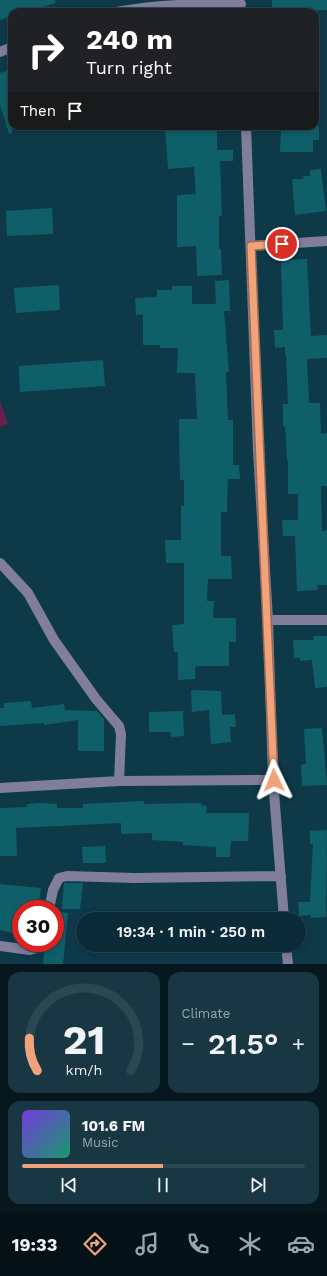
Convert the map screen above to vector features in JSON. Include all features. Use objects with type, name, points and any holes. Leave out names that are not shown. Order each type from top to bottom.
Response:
[{"type":"street","points":[[139,8],[180,4],[241,5]]},
{"type":"street","points":[[246,130],[258,451],[268,620],[274,780],[284,912]]},
{"type":"street","points":[[251,246],[327,241]]},
{"type":"street","points":[[0,563],[28,593],[54,640],[96,699],[119,726],[121,734],[119,781]]},
{"type":"street","points":[[268,620],[327,620]]},
{"type":"street","points":[[0,788],[119,781],[274,780]]},
{"type":"street","points":[[51,900],[53,890],[59,878],[67,876],[134,878],[281,876]]},
{"type":"street","points":[[0,946],[12,948]]},
{"type":"street","points":[[287,952],[288,964]]},
{"type":"shaded area","points":[[0,401],[8,424],[0,427]]},
{"type":"building","points":[[0,0],[55,0],[56,3],[39,8],[8,8],[8,17],[0,20]]},
{"type":"building","points":[[272,0],[327,0],[327,10],[319,10],[319,8],[272,8]]},
{"type":"building","points":[[8,70],[8,130],[12,130],[12,133],[9,134],[0,104],[0,73]]},
{"type":"building","points":[[165,130],[217,130],[217,150],[233,150],[233,161],[220,161],[222,216],[219,216],[219,249],[221,249],[222,275],[197,276],[196,246],[177,247],[177,195],[196,194],[194,167],[168,169]]},
{"type":"building","points":[[281,130],[319,130],[319,140],[313,140],[313,152],[280,152]]},
{"type":"building","points":[[321,169],[326,211],[295,215],[292,179],[304,179],[303,176],[310,176],[310,170]]},
{"type":"building","points":[[52,208],[53,234],[7,236],[6,211]]},
{"type":"building","points":[[307,259],[311,336],[327,335],[327,358],[307,359],[309,403],[320,403],[321,434],[327,433],[327,486],[321,486],[322,531],[327,530],[327,585],[317,585],[318,590],[297,591],[295,536],[283,536],[282,520],[298,520],[298,494],[288,494],[288,461],[285,426],[283,426],[283,404],[288,404],[286,355],[285,356],[285,347],[275,348],[274,330],[283,330],[281,260]]},
{"type":"building","points":[[229,280],[230,311],[224,311],[229,372],[226,372],[228,420],[233,420],[233,465],[239,465],[240,479],[228,479],[227,512],[221,512],[221,556],[231,556],[232,579],[208,579],[207,601],[214,601],[213,618],[236,618],[236,642],[229,642],[229,666],[195,667],[195,679],[178,680],[178,652],[174,652],[172,625],[184,624],[184,563],[166,563],[165,540],[181,540],[181,506],[184,506],[184,480],[180,480],[179,419],[197,419],[195,373],[177,373],[178,348],[160,348],[160,345],[143,345],[143,314],[136,315],[135,298],[157,297],[157,290],[172,290],[172,286],[192,286],[192,304],[216,304],[215,281]]},
{"type":"building","points":[[59,285],[60,310],[16,313],[14,288]]},
{"type":"building","points":[[103,360],[105,386],[20,392],[19,366]]},
{"type":"building","points":[[313,636],[327,636],[327,687],[315,688],[312,660],[300,661],[300,658],[294,658],[293,640],[314,640]]},
{"type":"building","points":[[191,690],[221,691],[222,715],[235,714],[236,727],[230,727],[231,742],[211,744],[209,710],[192,712]]},
{"type":"building","points":[[31,701],[32,708],[64,704],[65,710],[97,711],[104,719],[104,751],[78,751],[78,720],[44,725],[44,723],[0,726],[0,708],[4,708],[4,703]]},
{"type":"building","points":[[183,711],[184,736],[171,737],[170,732],[149,732],[149,712]]},
{"type":"building","points":[[322,728],[327,785],[302,786],[301,765],[306,764],[304,729]]},
{"type":"building","points":[[144,801],[144,804],[201,803],[201,805],[207,806],[206,813],[249,813],[248,841],[231,841],[230,857],[216,857],[216,847],[183,845],[183,842],[152,840],[152,833],[121,834],[121,823],[16,828],[17,856],[0,856],[0,808],[27,807],[27,804],[40,803],[57,804],[57,808],[83,808],[83,804]]},
{"type":"building","points":[[327,830],[326,917],[311,918],[311,915],[306,915],[306,912],[299,912],[298,902],[310,902],[313,844],[310,844],[310,831]]},
{"type":"building","points":[[105,846],[106,863],[83,863],[82,847]]},
{"type":"building","points":[[64,883],[83,883],[80,909],[64,909],[64,900],[63,900]]},
{"type":"building","points":[[0,884],[41,888],[39,900],[12,900],[12,933],[0,930]]},
{"type":"building","points":[[64,912],[68,913],[63,964],[43,964],[44,952],[64,952]]},
{"type":"route","points":[[274,780],[268,620],[258,451],[251,246],[282,244]]}]
